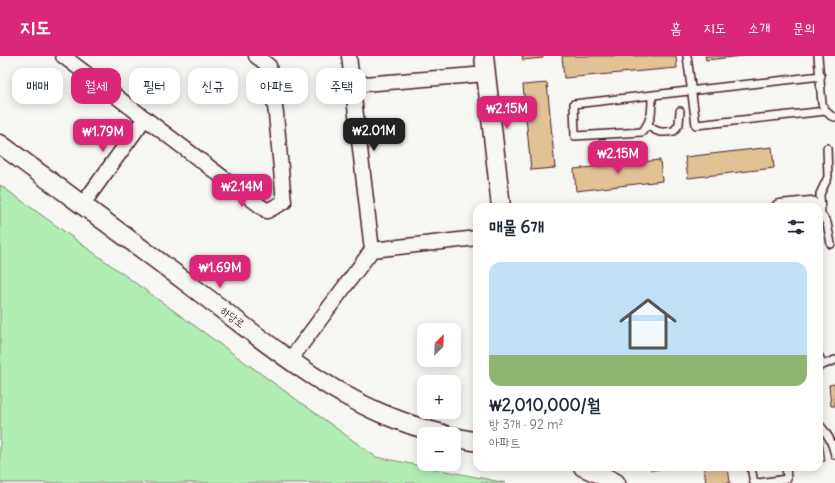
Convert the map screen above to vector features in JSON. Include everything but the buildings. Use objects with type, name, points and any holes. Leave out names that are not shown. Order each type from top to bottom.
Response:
[{"type":"street","points":[[64,56],[267,211],[284,202],[276,114],[269,66],[256,56]]},
{"type":"street","points":[[349,56],[350,68]]},
{"type":"street","points":[[484,56],[501,203]]},
{"type":"street","points":[[366,83],[486,74]]},
{"type":"street","points":[[290,360],[372,250],[354,104]]},
{"type":"street","points":[[83,204],[145,118]]},
{"type":"street","name":"하당로","points":[[0,144],[83,204],[290,360],[360,403],[417,427]]},
{"type":"street","points":[[372,250],[473,238]]},
{"type":"street","points":[[461,439],[473,441]]},
{"type":"street","points":[[592,471],[616,483]]},
{"type":"lane","points":[[687,56],[696,126],[826,111]]},
{"type":"lane","points":[[818,56],[822,104],[826,111],[831,116],[835,117]]},
{"type":"lane","points":[[652,96],[652,111],[648,125],[642,132],[575,136],[574,104],[820,76]]},
{"type":"lane","points":[[648,125],[654,130],[662,133],[674,131],[680,124],[680,111]]},
{"type":"lane","points":[[815,203],[828,177],[827,148]]},
{"type":"lane","points":[[823,217],[827,223],[831,244]]},
{"type":"lane","points":[[823,364],[835,360]]},
{"type":"lane","points":[[823,429],[833,445],[835,455]]},
{"type":"lane","points":[[826,432],[835,432]]},
{"type":"lane","points":[[752,471],[754,483]]},
{"type":"lane","points":[[758,483],[787,479],[786,471]]},
{"type":"green space","points":[[0,185],[376,457],[417,465],[417,471],[446,471],[506,483],[0,483]]}]
